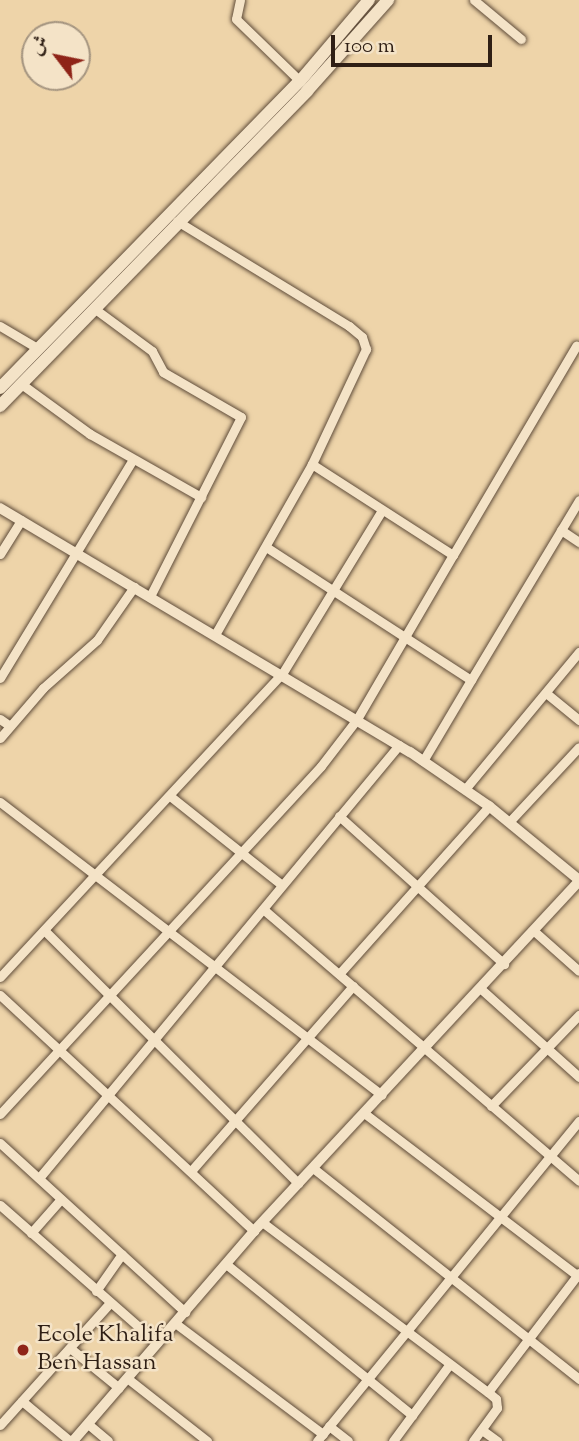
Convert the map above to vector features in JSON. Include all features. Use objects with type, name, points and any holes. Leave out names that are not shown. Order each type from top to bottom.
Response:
[{"type":"main road","points":[[1,384],[300,81],[369,0]]},
{"type":"main road","points":[[0,406],[177,221],[307,91],[388,0]]},
{"type":"street","points":[[240,0],[236,19],[300,81]]},
{"type":"street","points":[[474,0],[521,39]]},
{"type":"street","points":[[177,221],[362,337],[364,358],[312,464],[215,635]]},
{"type":"street","points":[[95,309],[152,351],[163,372],[241,417],[150,596]]},
{"type":"street","points":[[0,326],[37,348]]},
{"type":"street","points":[[0,1114],[170,934],[243,853],[356,719],[576,346]]},
{"type":"street","points":[[20,383],[133,459],[201,497]]},
{"type":"street","points":[[0,678],[133,459]]},
{"type":"street","points":[[312,464],[453,555]]},
{"type":"street","points":[[423,761],[579,500]]},
{"type":"street","points":[[0,508],[282,674],[466,788],[510,821],[579,881],[258,1227],[72,1441],[22,1401]]},
{"type":"street","points":[[0,977],[282,674],[382,510]]},
{"type":"street","points":[[0,554],[21,520]]},
{"type":"street","points":[[561,530],[579,542]]},
{"type":"street","points":[[266,547],[471,680]]},
{"type":"street","points":[[0,738],[43,688],[97,640],[134,587]]},
{"type":"street","points":[[466,788],[579,652]]},
{"type":"street","points":[[546,692],[579,720]]},
{"type":"street","points":[[0,719],[10,726]]},
{"type":"street","points":[[39,1178],[398,745]]},
{"type":"street","points":[[510,821],[579,747]]},
{"type":"street","points":[[170,796],[282,885]]},
{"type":"street","points":[[0,802],[382,1095]]},
{"type":"street","points":[[339,974],[489,806]]},
{"type":"street","points":[[339,816],[504,964]]},
{"type":"street","points":[[263,909],[579,1181]]},
{"type":"street","points":[[44,930],[298,1183]]},
{"type":"street","points":[[534,931],[579,971]]},
{"type":"street","points":[[191,1171],[353,986]]},
{"type":"street","points":[[481,989],[579,1077]]},
{"type":"street","points":[[0,995],[110,1093],[191,1171],[258,1227],[488,1392],[497,1406],[473,1441]]},
{"type":"street","points":[[491,1106],[579,1015]]},
{"type":"street","points":[[364,1113],[578,1276],[527,1337],[488,1392]]},
{"type":"street","points":[[323,1434],[498,1215],[579,1121]]},
{"type":"street","points":[[0,1143],[185,1312]]},
{"type":"street","points":[[313,1168],[579,1379]]},
{"type":"street","points":[[31,1233],[61,1199]]},
{"type":"street","points":[[0,1205],[158,1343]]},
{"type":"street","points":[[96,1291],[122,1254]]},
{"type":"street","points":[[226,1264],[412,1415]]},
{"type":"street","points":[[0,1425],[110,1303]]},
{"type":"street","points":[[175,1323],[323,1434],[348,1441]]},
{"type":"street","points":[[70,1348],[119,1388]]},
{"type":"street","points":[[393,1441],[449,1365]]},
{"type":"street","points":[[127,1378],[207,1441]]},
{"type":"street","points":[[88,1424],[108,1441]]},
{"type":"street","points":[[482,1430],[497,1441]]},
{"type":"place","name":"Ecole Khalifa Ben Hassan","points":[[23,1350]]}]
